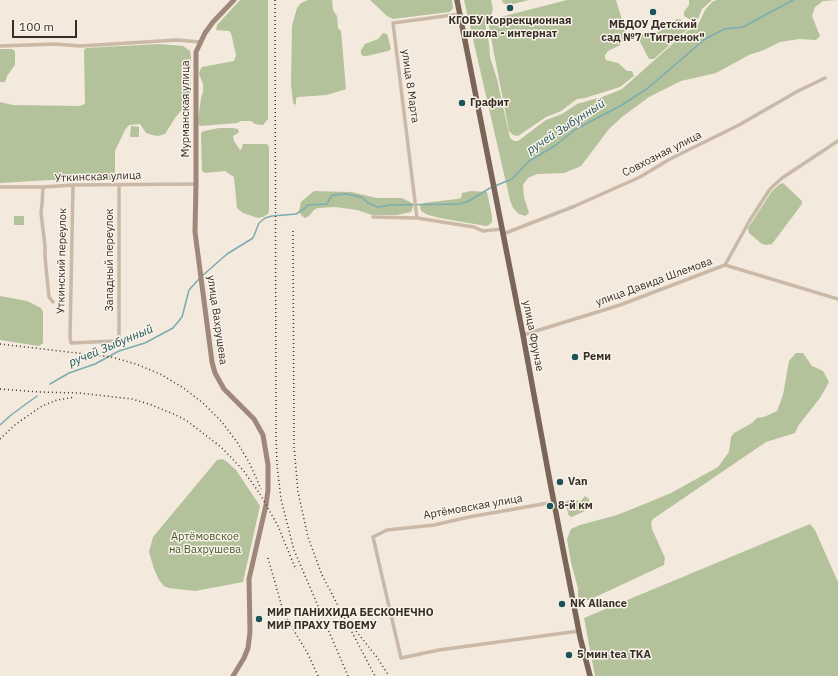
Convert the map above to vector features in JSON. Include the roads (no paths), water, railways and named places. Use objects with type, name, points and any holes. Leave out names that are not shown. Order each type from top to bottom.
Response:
[{"type":"main road","name":"Мурманская улица","points":[[196,184],[196,52],[200,42],[213,22],[234,0]]},
{"type":"main road","name":"улица Фрунзе","points":[[457,0],[523,335],[579,631],[590,676]]},
{"type":"main road","name":"улица Вахрушева","points":[[196,184],[195,232],[212,362],[215,373],[224,389],[244,407],[254,419],[262,435],[268,465],[268,490],[266,505],[249,579],[250,632],[248,648],[233,676]]},
{"type":"street","name":"улица 8 Марта","points":[[417,218],[393,23],[460,14]]},
{"type":"street","points":[[0,46],[55,44],[80,46],[177,40],[200,42]]},
{"type":"street","name":"Совхозная улица","points":[[502,232],[575,206],[640,177],[670,159],[739,125],[798,91],[825,78]]},
{"type":"street","points":[[725,265],[750,220],[770,189],[782,178],[838,141]]},
{"type":"street","name":"Уткинская улица","points":[[0,186],[43,187],[73,185],[196,184]]},
{"type":"street","name":"Уткинский переулок","points":[[70,337],[73,185]]},
{"type":"street","name":"Западный переулок","points":[[70,337],[71,344],[115,341],[119,339],[119,185]]},
{"type":"street","points":[[43,187],[40,213],[45,246],[49,297],[53,302]]},
{"type":"street","points":[[373,218],[417,218],[502,232]]},
{"type":"street","name":"улица Давида Шлемова","points":[[523,335],[620,306],[725,265],[838,299]]},
{"type":"street","name":"Артёмовская улица","points":[[554,502],[469,517],[434,525],[387,530],[373,536],[401,658],[439,650],[579,631]]},
{"type":"waterway","name":"ручей Зыбунный","points":[[202,276],[227,254],[253,238],[259,223],[265,218],[296,214],[308,205],[327,204],[331,196],[334,195],[346,194],[361,197],[368,203],[378,207],[391,205],[460,204],[469,201],[490,188],[512,179],[529,161],[556,145],[576,129],[622,105],[648,88],[705,39],[724,29],[743,27],[793,0]]},
{"type":"waterway","name":"ручей Зыбунный","points":[[50,384],[69,373],[95,364],[119,351],[145,343],[173,328],[182,317],[189,290],[199,279]]},
{"type":"waterway","name":"ручей Зыбунный","points":[[0,425],[37,396]]},
{"type":"railway","points":[[275,0],[277,465],[281,499],[294,550],[348,676]]},
{"type":"railway","points":[[293,231],[294,446],[298,492],[308,537],[322,575],[375,676]]},
{"type":"railway","points":[[0,344],[111,357],[136,364],[160,374],[182,387],[203,403],[221,421],[237,442],[250,464],[261,489]]},
{"type":"railway","points":[[0,389],[79,393],[132,399],[149,404],[187,421],[221,447],[243,470],[260,494],[278,526],[296,570]]},
{"type":"railway","points":[[0,439],[16,424],[42,406],[57,400],[75,397]]},
{"type":"railway","points":[[268,558],[284,614],[308,654],[318,676]]},
{"type":"railway","points":[[356,631],[376,656],[389,676]]},
{"type":"place","name":"КГОБУ Коррекционная школа - интернат","points":[[510,8]]},
{"type":"place","name":"МБДОУ Детский сад №7 \"Тигренок\"","points":[[653,12]]},
{"type":"place","name":"Графит","points":[[462,103]]},
{"type":"place","name":"Реми","points":[[575,357]]},
{"type":"place","name":"Van","points":[[560,482]]},
{"type":"place","name":"8-й км","points":[[550,506]]},
{"type":"place","name":"NK Aliance","points":[[562,604]]},
{"type":"place","name":"МИР ПАНИХИДА БЕСКОНЕЧНО МИР ПРАХУ ТВОЕМУ","points":[[259,619]]},
{"type":"place","name":"5 мин tea TKA","points":[[569,655]]},
{"type":"park label","name":"Артёмовское на Вахрушева","points":[[205,543]]}]
